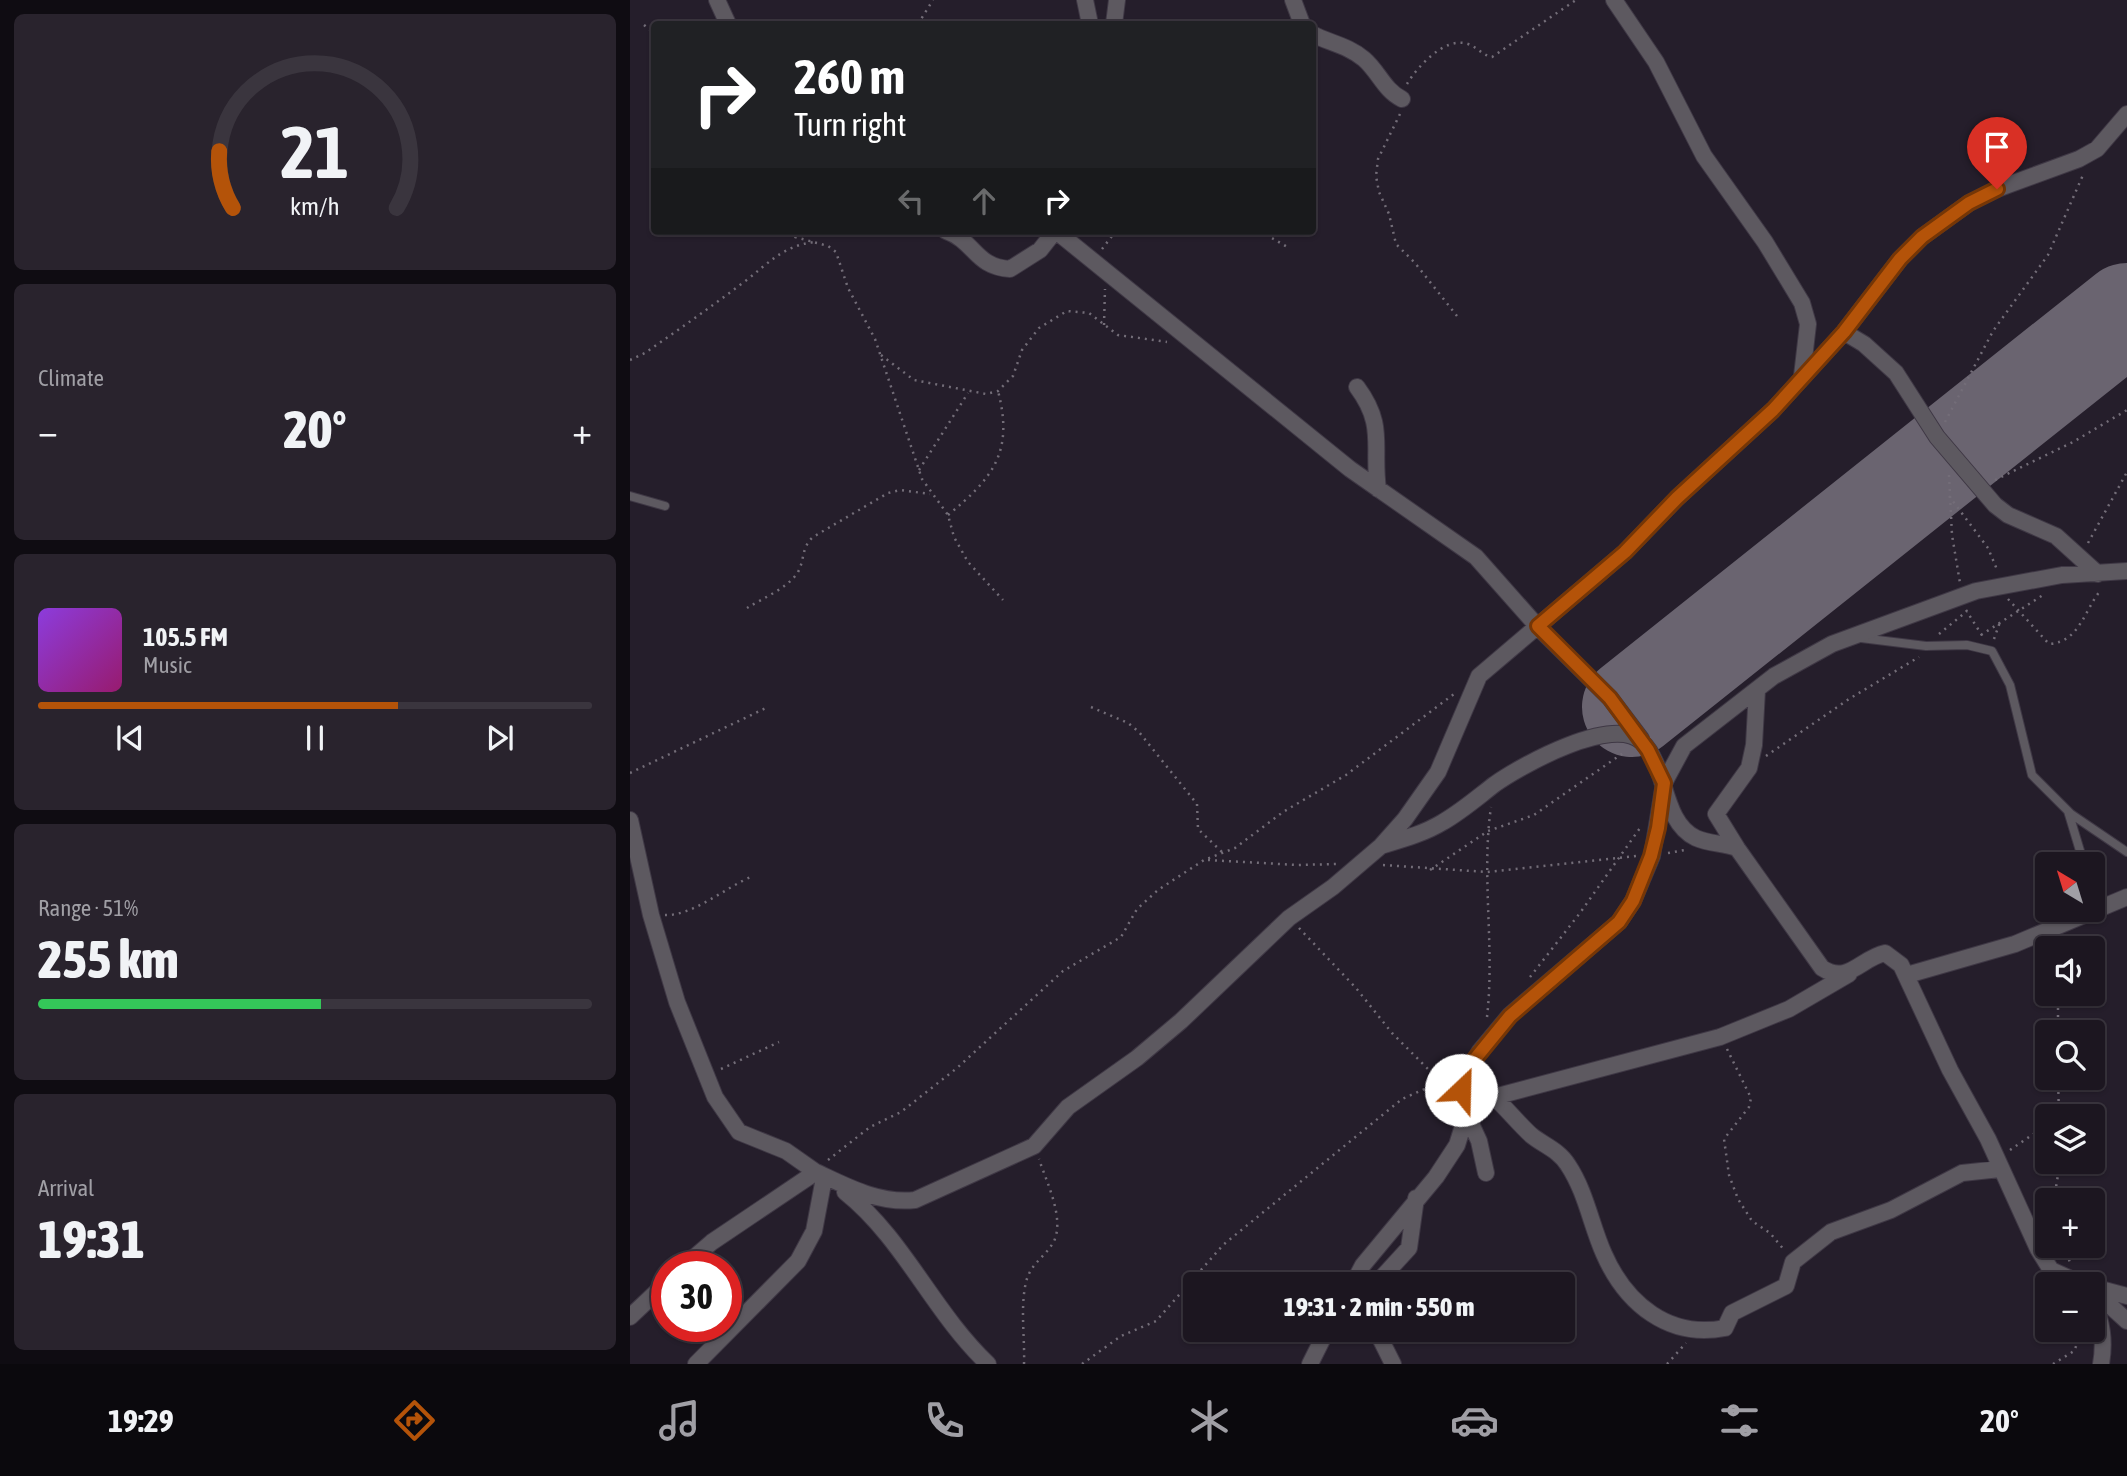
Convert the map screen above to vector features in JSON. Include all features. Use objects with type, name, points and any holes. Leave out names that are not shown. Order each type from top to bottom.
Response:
[{"type":"street","points":[[718,0],[727,21]]},
{"type":"street","points":[[1085,0],[1089,21]]},
{"type":"street","points":[[1114,21],[1116,0]]},
{"type":"street","points":[[1293,0],[1302,21]]},
{"type":"street","points":[[1614,0],[1656,62],[1704,156],[1739,203],[1802,303],[1808,324],[1802,376]]},
{"type":"street","points":[[1316,36],[1354,51],[1366,60],[1389,92],[1402,99]]},
{"type":"street","points":[[818,1173],[869,1195],[901,1202],[915,1200],[1034,1146],[1068,1107],[1137,1058],[1181,1021],[1289,918],[1381,846],[1405,819],[1438,772],[1479,676],[1625,552],[1677,498],[1773,410],[1844,332],[1900,259],[1946,218],[1997,189],[2079,159],[2097,149],[2127,114]]},
{"type":"street","points":[[954,235],[962,239],[984,263],[1010,269],[1040,250],[1053,235]]},
{"type":"street","points":[[1061,235],[1378,489],[1476,557],[1538,626],[1610,698],[1642,741],[1664,783],[1669,804],[1681,826],[1694,837],[1737,848]]},
{"type":"street","points":[[1844,332],[1864,344],[1896,373],[1937,437],[1980,489],[2008,515],[2056,536],[2092,569]]},
{"type":"street","points":[[1357,387],[1371,406],[1377,428],[1374,464],[1378,489]]},
{"type":"street","points":[[1486,1173],[1479,1141],[1465,1109],[1461,1090],[1470,1065],[1510,1016],[1619,922],[1633,901],[1651,856],[1664,783],[1684,746],[1793,663],[1851,636],[1967,604],[2003,586],[2092,569],[2122,572]]},
{"type":"street","points":[[1757,690],[1755,746],[1749,768],[1716,814],[1822,968],[1836,975],[1851,973]]},
{"type":"street","points":[[1381,846],[1443,823],[1497,783],[1534,762],[1598,736],[1622,732],[1642,741]]},
{"type":"street","points":[[630,820],[651,915],[677,1002],[706,1077],[724,1113],[739,1132],[786,1151],[859,1203],[890,1236],[933,1298],[988,1364]]},
{"type":"street","points":[[2105,905],[2127,897]]},
{"type":"street","points":[[1907,975],[2015,944],[2064,922]]},
{"type":"street","points":[[1461,1090],[1494,1097],[1720,1037],[1789,1009],[1851,973],[1871,958],[1885,953],[1895,958],[1907,975],[2047,1264],[2056,1272]]},
{"type":"street","points":[[1494,1097],[1530,1134],[1558,1153],[1570,1166],[1604,1255],[1636,1298],[1657,1320],[1698,1331],[1725,1328],[1732,1313],[1783,1289],[1793,1262],[1831,1231],[1891,1210],[1962,1173],[1998,1164]]},
{"type":"street","points":[[1359,1272],[1416,1198],[1436,1177],[1457,1145],[1463,1133],[1465,1109]]},
{"type":"street","points":[[702,1251],[818,1173]]},
{"type":"street","points":[[695,1364],[799,1261],[814,1231],[818,1173]]},
{"type":"street","points":[[1387,1272],[1409,1248],[1416,1198]]},
{"type":"street","points":[[2105,1291],[2127,1296]]},
{"type":"street","points":[[630,1317],[651,1297]]},
{"type":"street","points":[[2105,1300],[2127,1321]]},
{"type":"street","points":[[1310,1364],[1321,1342]]},
{"type":"street","points":[[1382,1342],[1393,1364]]},
{"type":"street","points":[[2101,1364],[2103,1342]]},
{"type":"lane","points":[[630,496],[665,506]]},
{"type":"lane","points":[[1851,636],[1937,647],[1967,645],[1992,651],[2010,685],[2028,767],[2038,782],[2068,811],[2127,852]]},
{"type":"lane","points":[[2068,811],[2080,852]]},
{"type":"path","points":[[920,21],[933,0]]},
{"type":"path","points":[[1457,316],[1396,244],[1389,214],[1379,192],[1376,176],[1378,159],[1398,121],[1402,99],[1411,76],[1438,52],[1464,43],[1486,55],[1501,53],[1576,0]]},
{"type":"path","points":[[644,25],[651,31]]},
{"type":"path","points":[[1937,437],[1993,331],[2048,255],[2097,149]]},
{"type":"path","points":[[794,235],[828,246],[836,253],[848,288],[880,354],[919,470],[930,494],[948,515],[963,556],[1003,600]]},
{"type":"path","points":[[1093,259],[1109,242],[1110,235]]},
{"type":"path","points":[[1267,235],[1289,248]]},
{"type":"path","points":[[630,360],[645,353],[745,282],[774,256],[792,247],[816,242]]},
{"type":"path","points":[[1104,325],[1106,270]]},
{"type":"path","points":[[880,354],[914,380],[969,393],[998,391],[1013,376],[1029,338],[1067,310],[1080,310],[1118,334],[1172,343]]},
{"type":"path","points":[[948,515],[985,481],[1002,450],[1005,432],[998,391]]},
{"type":"path","points":[[919,470],[969,393]]},
{"type":"path","points":[[1980,489],[2082,437],[2127,410]]},
{"type":"path","points":[[1953,456],[1947,484],[1967,604],[1981,635]]},
{"type":"path","points":[[2092,569],[2087,544],[2127,472]]},
{"type":"path","points":[[747,608],[794,577],[800,568],[805,544],[813,537],[888,493],[900,489],[930,494]]},
{"type":"path","points":[[1949,496],[1988,548],[2003,586]]},
{"type":"path","points":[[2017,609],[2049,644],[2057,643],[2070,637],[2095,597],[2122,572]]},
{"type":"path","points":[[1967,645],[2017,609],[2045,595]]},
{"type":"path","points":[[1926,646],[1967,604]]},
{"type":"path","points":[[1990,648],[2000,622]]},
{"type":"path","points":[[1749,768],[1849,699],[1937,647]]},
{"type":"path","points":[[818,1173],[870,1127],[901,1112],[957,1068],[1063,971],[1121,937],[1137,909],[1148,898],[1205,860],[1235,848],[1283,812],[1346,775],[1456,692]]},
{"type":"path","points":[[630,773],[768,707]]},
{"type":"path","points":[[1091,707],[1128,723],[1139,732],[1191,795],[1200,813],[1198,829],[1223,853]]},
{"type":"path","points":[[1430,870],[1488,831],[1534,815],[1642,741]]},
{"type":"path","points":[[1487,1019],[1491,954],[1488,831],[1497,783]]},
{"type":"path","points":[[1205,860],[1298,865],[1361,863],[1487,872],[1651,856],[1712,843]]},
{"type":"path","points":[[1524,985],[1622,857]]},
{"type":"path","points":[[651,915],[677,916],[753,876]]},
{"type":"path","points":[[1082,1364],[1121,1336],[1156,1321],[1223,1245],[1402,1099],[1427,1088],[1451,1092],[1408,1050],[1356,988],[1289,918]]},
{"type":"path","points":[[1720,1037],[1748,1087],[1751,1098],[1749,1107],[1724,1139],[1729,1175],[1747,1214],[1776,1240],[1793,1262]]},
{"type":"path","points":[[706,1077],[779,1042]]},
{"type":"path","points":[[1998,1164],[2035,1134]]},
{"type":"path","points":[[1024,1364],[1026,1283],[1035,1260],[1051,1246],[1056,1232],[1053,1203],[1034,1146]]},
{"type":"path","points":[[1667,1364],[1698,1331]]},
{"type":"path","points":[[2053,1364],[2079,1346],[2080,1342]]},
{"type":"runway","points":[[1632,707],[2127,313]]},
{"type":"route","points":[[1461,1090],[1470,1065],[1510,1016],[1545,983],[1619,922],[1633,901],[1651,856],[1662,808],[1664,783],[1648,750],[1630,723],[1610,698],[1538,626],[1625,552],[1677,498],[1773,410],[1844,332],[1900,259],[1922,237],[1969,203],[1997,189]]}]
